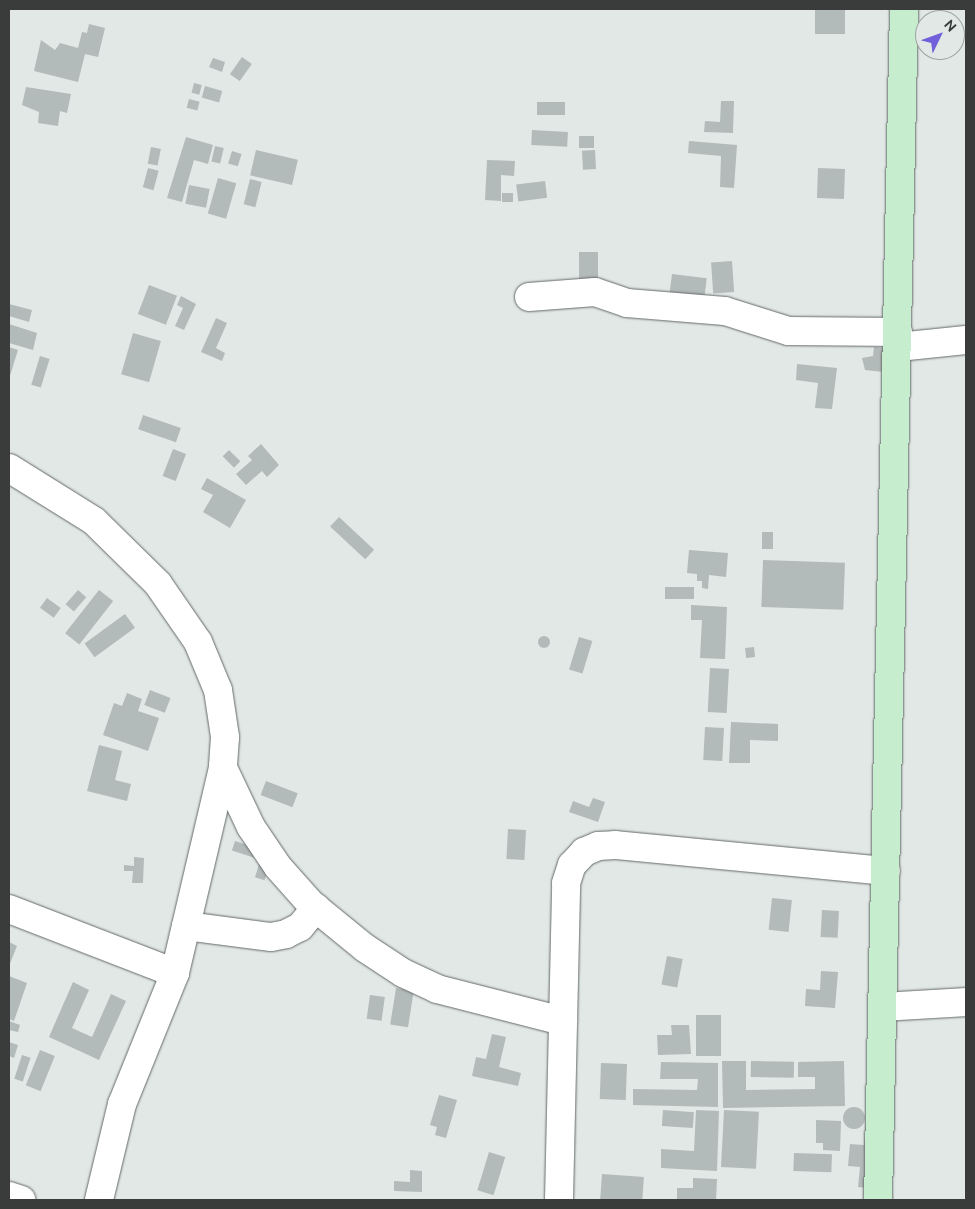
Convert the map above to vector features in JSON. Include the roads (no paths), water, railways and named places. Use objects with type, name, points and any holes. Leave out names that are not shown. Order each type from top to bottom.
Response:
[{"type":"main road","points":[[878,1200],[904,9]]},
{"type":"street","points":[[529,298],[588,291],[627,303],[725,311],[788,331],[898,339],[966,340]]},
{"type":"street","points":[[9,468],[94,521],[158,584],[198,642],[218,690],[225,737],[223,768],[174,973],[122,1104],[99,1200]]},
{"type":"street","points":[[223,768],[250,827],[278,867],[316,908],[365,948],[403,973],[437,989],[563,1021]]},
{"type":"street","points":[[559,1200],[566,883],[572,865],[584,852],[598,846],[615,845],[886,871]]},
{"type":"street","points":[[186,926],[272,937],[286,934],[300,927],[316,908]]},
{"type":"street","points":[[9,909],[174,973]]},
{"type":"street","points":[[883,1007],[966,1002]]},
{"type":"street","points":[[9,1196],[21,1200]]}]
